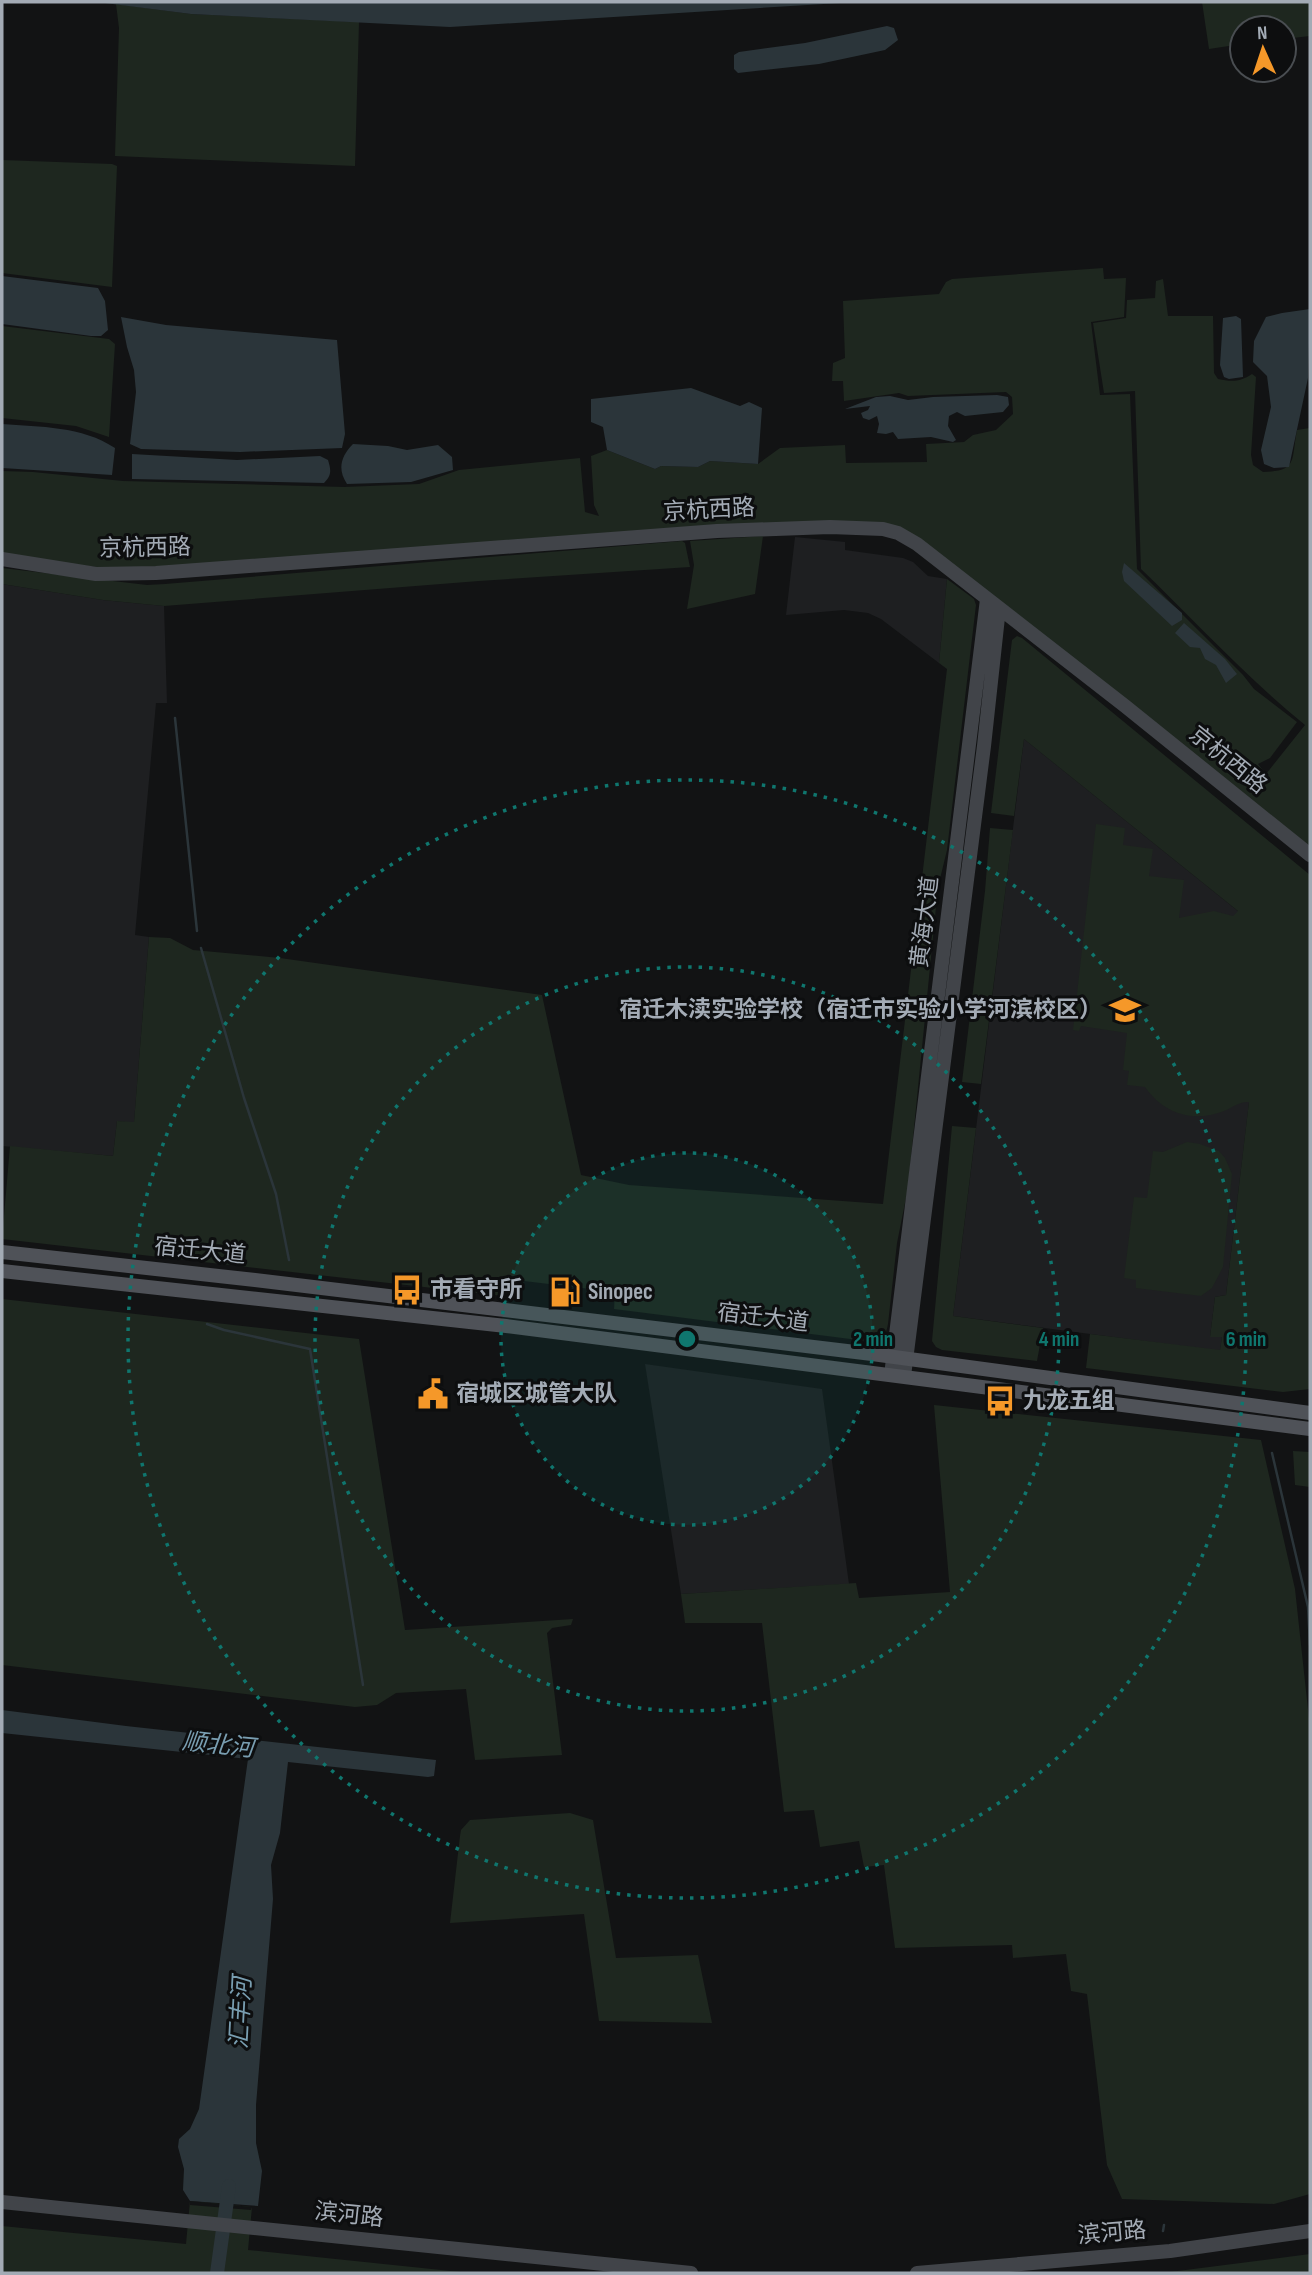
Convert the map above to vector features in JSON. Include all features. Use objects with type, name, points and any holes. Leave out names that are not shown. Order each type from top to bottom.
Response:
[{"type":"main road","name":"京杭西路","points":[[2,559],[96,573],[156,573],[717,531],[830,527],[883,529],[898,533],[917,544],[1310,855]]},
{"type":"main road","name":"黄海大道","points":[[897,1375],[982,758],[993,604]]},
{"type":"main road","name":"宿迁大道","points":[[2,1252],[900,1357],[1310,1413]]},
{"type":"main road","name":"宿迁大道","points":[[2,1271],[515,1327],[1310,1429]]},
{"type":"main road","name":"滨河路","points":[[2,2202],[691,2273]]},
{"type":"main road","name":"滨河路","points":[[917,2273],[1170,2251],[1310,2231]]},
{"type":"shaded area","points":[[1202,2],[1310,2],[1310,36],[1298,37],[1298,14],[1228,14],[1228,46],[1209,49]]},
{"type":"shaded area","points":[[116,4],[191,14],[359,22],[355,166],[115,156],[119,28]]},
{"type":"shaded area","points":[[2,160],[117,166],[112,287],[2,273]]},
{"type":"shaded area","points":[[1103,268],[1104,279],[1126,278],[1124,317],[1091,322],[1100,395],[1130,394],[1137,569],[1254,689],[1297,722],[1270,758],[1258,764],[1266,774],[1305,725],[1242,669],[1141,569],[1135,391],[1104,393],[1093,323],[1126,318],[1127,300],[1155,298],[1156,281],[1163,279],[1168,316],[1213,316],[1214,373],[1218,379],[1236,381],[1252,374],[1256,377],[1251,455],[1253,465],[1263,472],[1288,466],[1293,457],[1297,430],[1310,428],[1310,850],[921,540],[873,523],[122,570],[2,556],[2,471],[123,481],[344,487],[419,484],[459,470],[580,458],[585,512],[599,516],[594,505],[591,456],[607,450],[655,469],[661,466],[698,467],[710,461],[758,464],[780,448],[845,445],[846,463],[927,462],[926,444],[964,442],[973,435],[996,430],[1013,414],[1012,397],[1006,392],[908,396],[899,393],[844,401],[843,381],[832,381],[833,363],[845,358],[843,301],[939,294],[946,282],[952,279]]},
{"type":"shaded area","points":[[2,326],[109,339],[115,344],[109,437],[76,426],[2,418]]},
{"type":"shaded area","points":[[763,536],[755,594],[687,609],[694,565],[690,541]]},
{"type":"shaded area","points":[[795,537],[845,542],[845,550],[903,558],[913,562],[928,576],[947,579],[939,663],[881,619],[868,613],[844,610],[786,615]]},
{"type":"shaded area","points":[[682,541],[685,543],[690,567],[164,606],[103,600],[2,584],[2,568],[147,585]]},
{"type":"shaded area","points":[[947,579],[974,599],[976,605],[947,850],[938,887],[908,1188],[897,1243],[888,1324],[886,1333],[881,1338],[866,1341],[614,1309],[615,1292],[524,1281],[520,1298],[2,1239],[10,1146],[113,1156],[117,1121],[134,1122],[149,937],[170,938],[193,950],[280,958],[542,995],[581,1175],[629,1185],[883,1204],[947,669],[939,663]]},
{"type":"shaded area","points":[[2,584],[103,600],[164,606],[167,703],[156,703],[135,935],[149,937],[134,1123],[117,1121],[113,1156],[2,1146]]},
{"type":"shaded area","points":[[1017,636],[1310,875],[1310,1389],[1283,1392],[1086,1368],[1090,1334],[1220,1350],[1222,1337],[1210,1337],[1215,1297],[1226,1295],[1249,1102],[1212,1115],[1190,1116],[1170,1110],[1145,1087],[1127,1085],[1129,1071],[1123,1070],[1127,1033],[1081,1026],[1079,1031],[1073,1030],[1096,824],[1125,828],[1123,845],[1153,849],[1149,876],[1184,880],[1179,918],[1214,911],[1233,916],[1238,911],[1024,739],[1014,816],[991,813],[1012,640]]},
{"type":"shaded area","name":"宿迁木渎实验学校（宿迁市实验小学河滨校区）","points":[[1024,739],[1269,936],[1226,1295],[1215,1297],[1210,1337],[1222,1337],[1220,1351],[953,1316]]},
{"type":"shaded area","points":[[990,828],[1013,830],[981,1084],[962,1082]]},
{"type":"shaded area","points":[[952,1126],[976,1128],[953,1316],[1043,1328],[1037,1361],[942,1350],[932,1341]]},
{"type":"shaded area","points":[[1187,1142],[1219,1151],[1232,1174],[1223,1267],[1212,1288],[1201,1296],[1136,1288],[1136,1280],[1124,1278],[1134,1197],[1147,1198],[1153,1151],[1163,1152]]},
{"type":"shaded area","points":[[2,1299],[359,1339],[405,1630],[573,1619],[571,1625],[552,1628],[547,1633],[562,1755],[475,1760],[466,1689],[396,1693],[377,1705],[355,1707],[2,1665]]},
{"type":"shaded area","points":[[645,1364],[822,1389],[849,1584],[681,1594]]},
{"type":"shaded area","points":[[934,1405],[1261,1440],[1295,1589],[1310,1728],[1310,2194],[1274,2204],[1122,2199],[1107,2165],[1087,1994],[1071,1991],[1066,1954],[1013,1958],[1012,1945],[895,1948],[884,1865],[864,1867],[859,1841],[820,1847],[814,1810],[784,1812],[762,1623],[685,1623],[681,1594],[856,1583],[859,1598],[950,1592]]},
{"type":"shaded area","points":[[1293,1451],[1310,1452],[1310,1487],[1295,1485]]},
{"type":"shaded area","points":[[570,1813],[593,1820],[616,1958],[698,1955],[712,2023],[599,2021],[584,1914],[450,1923],[461,1830],[470,1820]]},
{"type":"shaded area","points":[[190,2201],[252,2207],[248,2250],[470,2273],[2,2273],[2,2226],[186,2244]]},
{"type":"shaded area","points":[[1310,2254],[1310,2273],[1162,2273]]},
{"type":"water","points":[[97,2],[857,2],[450,27],[191,14]]},
{"type":"water","points":[[887,26],[894,28],[898,40],[885,50],[819,64],[738,73],[734,69],[734,55],[739,52],[805,43]]},
{"type":"water","points":[[2,276],[98,288],[105,301],[108,330],[101,336],[91,336],[2,324]]},
{"type":"water","points":[[1310,309],[1308,378],[1289,467],[1274,468],[1264,464],[1261,450],[1271,407],[1267,376],[1253,362],[1254,341],[1266,317]]},
{"type":"water","points":[[1236,316],[1241,319],[1243,377],[1229,379],[1224,377],[1220,365],[1223,318]]},
{"type":"water","points":[[121,317],[166,325],[337,340],[345,434],[342,448],[240,452],[141,449],[130,444],[136,392],[134,370]]},
{"type":"water","points":[[691,388],[740,406],[749,402],[762,408],[758,464],[710,461],[698,467],[661,466],[655,469],[607,450],[603,427],[591,422],[591,399]]},
{"type":"water","points":[[997,395],[1008,397],[1009,405],[1003,412],[965,416],[957,412],[949,416],[948,426],[956,440],[953,442],[931,437],[898,439],[893,432],[877,433],[877,416],[869,420],[863,418],[861,413],[870,406],[845,409],[876,397],[890,396],[908,400]]},
{"type":"water","points":[[2,424],[60,429],[89,435],[102,441],[115,448],[112,475],[2,468]]},
{"type":"water","points":[[353,444],[407,450],[438,445],[452,457],[453,470],[411,482],[347,484],[341,468],[346,453]]},
{"type":"water","points":[[132,454],[237,460],[320,456],[328,460],[330,472],[324,483],[132,479]]},
{"type":"water","points":[[1124,563],[1182,613],[1182,620],[1172,626],[1124,581]]},
{"type":"water","points":[[1184,623],[1225,659],[1237,674],[1226,683],[1216,665],[1205,659],[1200,648],[1190,647],[1175,633]]},
{"type":"water","name":"顺北河","points":[[2,1710],[436,1760],[434,1776],[428,1777],[288,1762],[280,1833],[271,1865],[273,1899],[256,2105],[256,2143],[262,2171],[258,2206],[190,2201],[183,2190],[184,2169],[178,2147],[179,2139],[190,2129],[199,2109],[248,1759],[2,1733]]},
{"type":"pier","points":[[190,2201],[252,2207],[251,2210],[190,2205]]},
{"type":"waterway","points":[[175,718],[197,931]]},
{"type":"waterway","points":[[201,948],[244,1098],[276,1194],[289,1260]]},
{"type":"waterway","points":[[207,1324],[310,1349],[363,1685]]},
{"type":"waterway","points":[[1272,1453],[1308,1607],[1310,1645]]},
{"type":"waterway","name":"汇丰河","points":[[217,2273],[229,2186]]},
{"type":"waterway","points":[[1163,2231],[1164,2225]]},
{"type":"place","name":"宿迁木渎实验学校（宿迁市实验小学河滨校区）","points":[[1125,1010]]},
{"type":"place","name":"市看守所","points":[[407,1290]]},
{"type":"place","name":"Sinopec","points":[[565,1292]]},
{"type":"place","name":"宿城区城管大队","points":[[433,1394]]},
{"type":"place","name":"九龙五组","points":[[1000,1401]]}]
